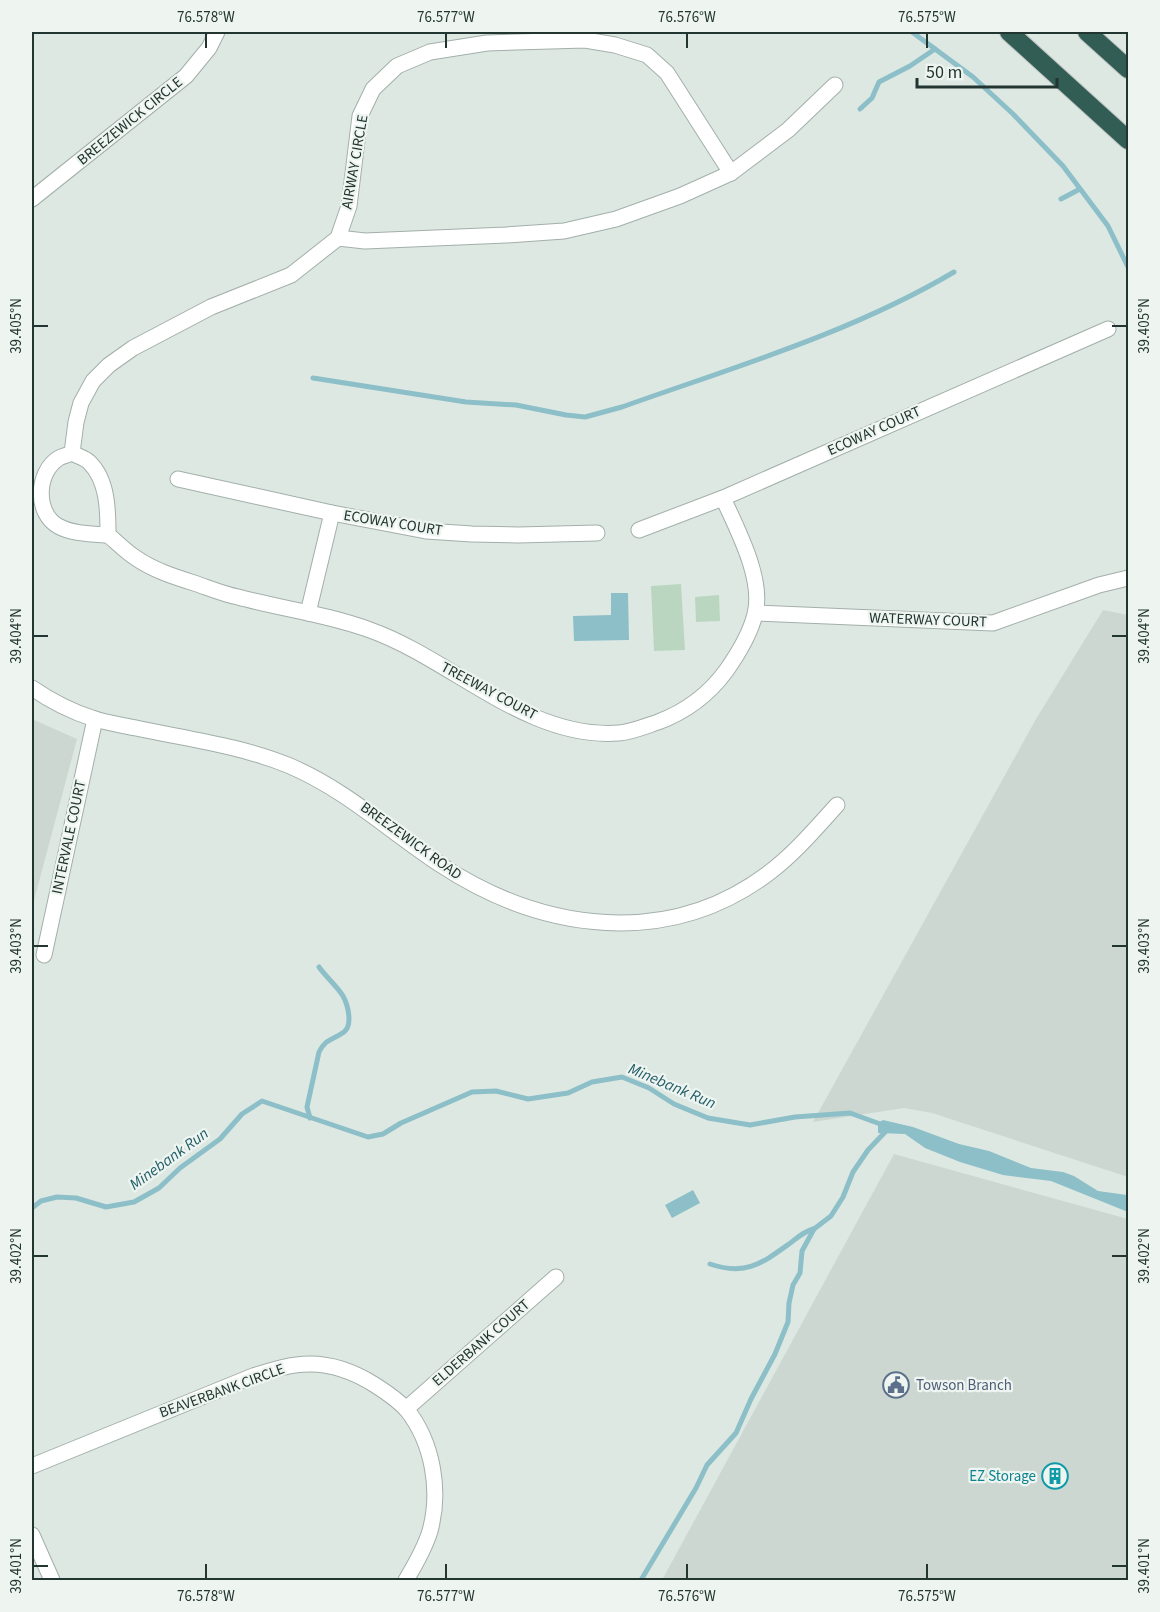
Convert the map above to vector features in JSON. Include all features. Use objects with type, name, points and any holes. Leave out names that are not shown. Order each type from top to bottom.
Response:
[{"type":"highway","points":[[1009,32],[1128,140]]},
{"type":"highway","points":[[1087,32],[1128,69]]},
{"type":"street","name":"BREEZEWICK CIRCLE","points":[[32,199],[186,76],[208,48],[217,32]]},
{"type":"street","name":"AIRWAY CIRCLE","points":[[338,238],[349,206],[360,116],[364,107],[373,89],[397,66],[430,52],[487,43],[585,40],[615,45],[647,55],[667,73],[731,173]]},
{"type":"street","points":[[72,453],[81,403],[93,381],[109,365],[133,348],[211,308],[291,275],[338,238],[365,240],[506,235],[564,231],[616,219],[680,196],[731,173],[788,130],[835,85]]},
{"type":"street","name":"ECOWAY COURT","points":[[639,530],[723,498],[1108,328]]},
{"type":"street","points":[[32,516],[50,520],[60,527],[74,531],[108,535],[106,501],[98,474],[88,460],[72,453],[58,458],[38,479],[50,520]]},
{"type":"street","name":"ECOWAY COURT","points":[[178,479],[426,531],[472,534],[597,533]]},
{"type":"street","name":"TREEWAY COURT","points":[[108,535],[136,558],[160,571],[236,597],[336,618],[373,631],[530,715],[567,727],[620,733],[672,717],[699,700],[718,681],[746,639],[756,613],[753,573],[745,548],[723,498]]},
{"type":"street","name":"ECOWAY COURT","points":[[308,613],[332,513]]},
{"type":"street","name":"WATERWAY COURT","points":[[756,613],[993,623],[1099,585],[1128,578]]},
{"type":"street","name":"BREEZEWICK ROAD","points":[[32,688],[50,700],[94,719],[241,751],[288,765],[337,790],[439,864],[470,883],[525,907],[586,921],[616,923],[674,919],[724,901],[770,872],[837,805]]},
{"type":"street","name":"INTERVALE COURT","points":[[44,955],[94,719]]},
{"type":"street","name":"ELDERBANK COURT","points":[[406,1409],[556,1277]]},
{"type":"street","name":"BEAVERBANK CIRCLE","points":[[32,1466],[253,1376],[294,1365],[330,1366],[348,1371],[382,1389],[406,1409],[418,1425],[424,1440],[433,1473],[434,1492],[430,1531],[406,1581]]},
{"type":"street","points":[[32,1535],[52,1581]]},
{"type":"shaded area","points":[[1103,610],[1128,615],[1128,1177],[932,1113],[904,1108],[813,1122],[1036,719]]},
{"type":"shaded area","points":[[32,719],[77,739],[32,908]]},
{"type":"shaded area","points":[[894,1154],[1128,1219],[1128,1580],[662,1580]]},
{"type":"green space","points":[[681,584],[685,650],[654,651],[651,586]]},
{"type":"green space","points":[[719,595],[720,621],[696,622],[695,597]]},
{"type":"water","points":[[611,593],[628,593],[629,640],[574,641],[573,616],[611,615]]},
{"type":"water","points":[[883,1120],[989,1151],[1031,1168],[1063,1172],[1098,1191],[1127,1195],[1128,1212],[1051,1181],[1003,1175],[960,1162],[925,1148],[905,1134],[878,1133],[878,1123]]},
{"type":"water","points":[[693,1190],[700,1203],[672,1218],[665,1205]]},
{"type":"waterway","points":[[912,32],[973,77],[1013,114],[1063,166],[1108,226],[1128,267]]},
{"type":"waterway","points":[[860,109],[872,98],[879,82],[910,66],[935,49]]},
{"type":"waterway","points":[[1061,199],[1080,189]]},
{"type":"waterway","points":[[313,378],[466,402],[516,405],[585,417],[622,407],[749,363],[833,331],[915,294],[954,272]]},
{"type":"waterway","points":[[310,1118],[307,1107],[319,1052],[327,1042],[347,1029],[349,1020],[343,996],[319,967]]},
{"type":"waterway","name":"Minebank Run","points":[[32,1208],[41,1201],[57,1197],[76,1198],[106,1207],[134,1202],[159,1188],[180,1168],[220,1139],[242,1114],[262,1101],[368,1137],[383,1134],[401,1123],[472,1092],[496,1091],[528,1099],[568,1093],[592,1082],[622,1077],[649,1088],[674,1104],[708,1118],[750,1125],[795,1117],[850,1113],[883,1125]]},
{"type":"waterway","points":[[641,1580],[696,1488],[707,1465],[736,1433],[775,1354],[788,1322],[789,1303],[793,1285],[800,1273],[802,1251],[814,1229],[831,1216],[843,1197],[853,1172],[868,1150],[888,1129]]},
{"type":"waterway","points":[[710,1264],[733,1269],[752,1266],[813,1229]]},
{"type":"place","name":"Towson Branch","points":[[896,1385]]},
{"type":"place","name":"EZ Storage","points":[[1055,1476]]}]
